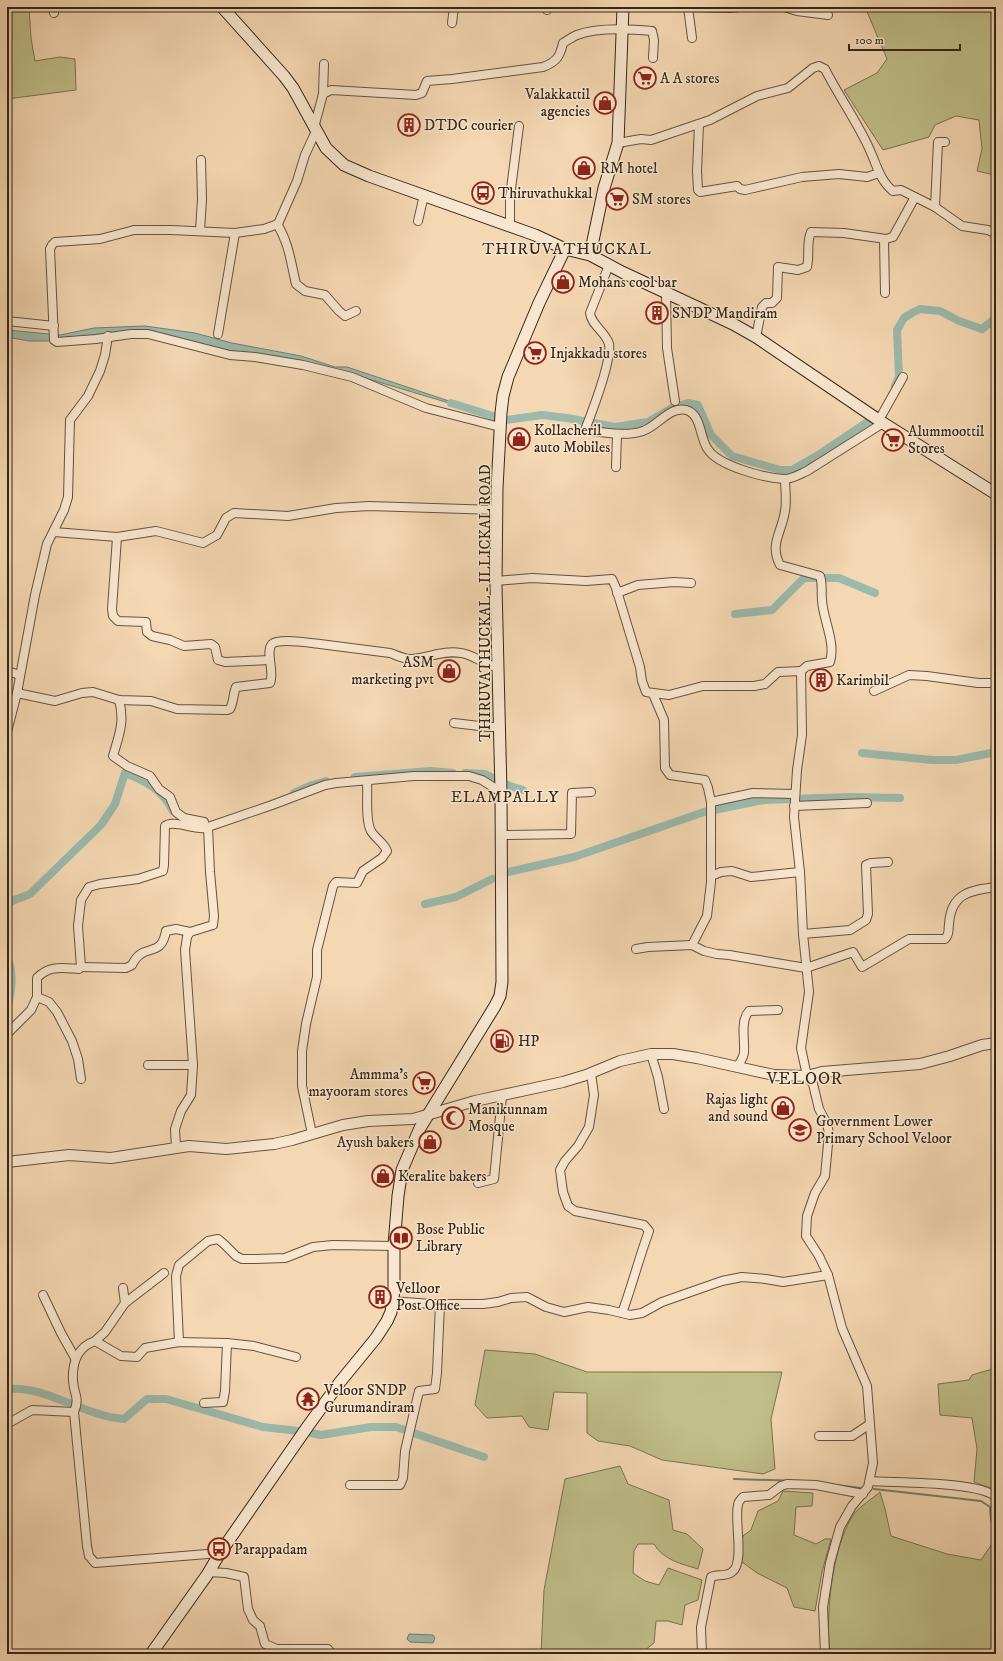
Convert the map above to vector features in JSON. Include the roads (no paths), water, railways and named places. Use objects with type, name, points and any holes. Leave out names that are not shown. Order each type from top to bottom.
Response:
[{"type":"main road","points":[[222,7],[230,18],[284,76],[293,88],[326,148],[344,165],[369,176],[536,235],[565,249],[590,255],[609,266],[733,324],[996,494]]},
{"type":"main road","points":[[590,255],[604,188],[618,143],[623,7]]},
{"type":"main road","name":"THIRUVATHUCKAL - ILLICKAL ROAD","points":[[151,1654],[340,1382],[383,1329],[391,1312],[391,1302],[394,1290],[394,1246],[400,1174],[409,1150],[429,1114],[500,996],[502,982],[502,835],[496,581],[497,510],[501,421],[505,387],[512,366],[565,249]]},
{"type":"street","points":[[452,23],[454,7]]},
{"type":"street","points":[[692,38],[688,7],[740,7]]},
{"type":"street","points":[[784,7],[797,12],[828,15]]},
{"type":"street","points":[[323,94],[331,90],[416,95],[422,93],[427,81],[543,67],[555,62],[561,54],[563,43],[577,35],[597,31],[652,31],[654,40],[653,58]]},
{"type":"street","points":[[324,64],[323,94],[315,129],[297,181],[278,224],[264,229],[235,233],[134,230],[100,239],[55,242],[50,249],[54,333],[57,342],[96,339],[108,336],[148,334],[230,355],[282,362],[338,373],[352,377],[426,408],[501,421]]},
{"type":"street","points":[[618,143],[641,139],[652,140],[710,120],[757,96],[788,88],[813,68],[819,66],[825,69],[868,146],[886,186],[893,191],[901,190],[935,207],[962,226],[988,230],[996,234]]},
{"type":"street","points":[[699,124],[696,171],[698,190],[700,192],[737,186],[740,189],[745,190],[802,178],[840,174],[867,177],[879,173]]},
{"type":"street","points":[[510,226],[510,197],[519,126]]},
{"type":"street","points":[[935,207],[938,142],[945,142]]},
{"type":"street","points":[[200,231],[202,199],[201,160]]},
{"type":"street","points":[[418,221],[424,195]]},
{"type":"street","points":[[756,338],[762,307],[766,303],[772,303],[777,298],[778,267],[798,270],[807,267],[808,238],[811,232],[844,233],[884,239],[893,237],[915,197]]},
{"type":"street","points":[[277,224],[283,234],[290,254],[296,284],[305,291],[325,295],[338,311],[345,316],[356,311]]},
{"type":"street","points":[[218,334],[235,233]]},
{"type":"street","points":[[884,239],[885,294]]},
{"type":"street","points":[[609,266],[590,313],[592,319],[606,337],[609,344],[606,369],[585,430],[617,434],[643,431],[670,413],[688,410],[696,416],[701,436],[707,449],[717,458],[742,470],[785,479],[795,477],[807,471],[877,418],[903,377]]},
{"type":"street","points":[[666,293],[667,348],[675,401]]},
{"type":"street","points":[[7,321],[54,333]]},
{"type":"street","points":[[7,732],[17,693],[35,595],[47,544],[54,532],[68,497],[70,420],[88,396],[100,372],[108,336]]},
{"type":"street","points":[[616,468],[617,434]]},
{"type":"street","points":[[496,581],[532,578],[586,581],[612,580],[618,593],[640,667],[642,681],[646,692],[653,694],[669,695],[703,686],[754,686],[765,684],[778,672],[801,671],[807,666],[830,662],[831,656],[828,630],[821,599],[823,583],[820,576],[780,565],[776,557],[776,543],[785,510],[785,479]]},
{"type":"street","points":[[54,532],[117,537],[156,531],[205,543],[217,534],[226,518],[234,514],[288,516],[336,508],[369,506],[497,510]]},
{"type":"street","points":[[117,537],[112,609],[113,616],[118,621],[146,622],[147,632],[152,636],[170,640],[184,646],[211,644],[215,647],[218,660],[225,662],[270,660]]},
{"type":"street","points":[[618,593],[638,585],[674,582],[691,583]]},
{"type":"street","points":[[17,693],[55,700],[82,693],[93,692],[120,700],[151,701],[176,709],[227,710],[233,702],[236,687],[265,684],[270,682],[271,646],[274,643],[306,642],[393,654],[409,659],[443,652],[464,653],[488,666],[498,667]]},
{"type":"street","points":[[7,671],[20,675]]},
{"type":"street","points":[[801,671],[802,735],[794,806],[794,826],[800,872],[803,934],[808,979],[808,992],[801,1048],[807,1076],[813,1084],[820,1109],[827,1124],[828,1133],[824,1176],[815,1193],[807,1216],[806,1236],[819,1256],[828,1275],[842,1328],[867,1386],[873,1463],[868,1487],[852,1506],[840,1527],[830,1563],[823,1607],[825,1654]]},
{"type":"street","points":[[874,691],[909,675],[978,683],[996,683]]},
{"type":"street","points":[[653,694],[664,720],[665,768],[670,775],[704,780],[708,788],[711,809],[710,876],[707,916],[692,945]]},
{"type":"street","points":[[120,700],[123,713],[122,725],[113,756],[127,766],[150,776],[159,789],[170,796],[176,812],[184,818],[206,826]]},
{"type":"street","points":[[454,723],[500,727]]},
{"type":"street","points":[[81,967],[78,926],[81,900],[89,887],[138,879],[163,872],[165,826],[167,824],[171,823],[198,829],[272,805],[324,785],[336,783],[414,776],[469,776],[501,785]]},
{"type":"street","points":[[312,1134],[302,1086],[302,1051],[306,1024],[317,977],[317,950],[333,886],[336,882],[357,883],[364,871],[382,858],[387,851],[385,846],[371,832],[368,822],[367,781]]},
{"type":"street","points":[[502,835],[571,834],[572,793],[591,792]]},
{"type":"street","points":[[711,809],[753,793],[795,794]]},
{"type":"street","points":[[794,806],[867,802]]},
{"type":"street","points":[[7,1034],[31,1010],[37,997],[37,978],[43,971],[50,969],[79,969],[81,967],[126,968],[132,965],[141,953],[158,948],[164,942],[166,931],[176,929],[190,932],[213,925],[214,916],[206,826]]},
{"type":"street","points":[[803,934],[850,930],[866,920],[868,914],[866,865],[871,863],[888,862]]},
{"type":"street","points":[[710,876],[721,872],[732,871],[751,877],[800,872]]},
{"type":"street","points":[[636,949],[655,946],[692,945],[704,951],[717,954],[806,968],[853,952],[862,967],[909,939],[945,939],[949,933],[952,910],[963,895],[977,889],[996,887]]},
{"type":"street","points":[[176,1147],[176,1129],[181,1111],[191,1095],[194,1065],[185,950],[187,936],[190,932]]},
{"type":"street","points":[[37,997],[49,1002],[57,1012],[72,1041],[78,1059],[81,1079]]},
{"type":"street","points":[[738,1066],[744,1053],[743,1039],[746,1014],[749,1011],[778,1010]]},
{"type":"street","points":[[7,1162],[69,1155],[111,1158],[189,1146],[226,1148],[274,1144],[342,1125],[368,1121],[414,1119],[475,1101],[563,1082],[591,1073],[620,1061],[652,1054],[673,1054],[738,1066],[774,1075],[807,1076],[822,1072],[920,1064],[982,1045],[996,1043]]},
{"type":"street","points":[[652,1054],[664,1109]]},
{"type":"street","points":[[148,1065],[194,1065]]},
{"type":"street","points":[[591,1073],[594,1095],[589,1127],[578,1146],[565,1161],[560,1170],[561,1178],[563,1192],[568,1206],[575,1211],[644,1224],[649,1231],[640,1254],[635,1277],[622,1313]]},
{"type":"street","points":[[478,1183],[494,1179],[502,1096]]},
{"type":"street","points":[[179,1342],[176,1276],[180,1265],[208,1242],[218,1239],[236,1256],[242,1259],[285,1258],[313,1247],[333,1245],[394,1246]]},
{"type":"street","points":[[164,1273],[125,1303],[105,1332],[95,1341],[88,1343],[81,1349],[75,1358],[73,1381],[87,1546],[89,1556],[94,1563],[220,1553]]},
{"type":"street","points":[[391,1302],[440,1304],[498,1302],[511,1298],[527,1297],[546,1307],[564,1312],[588,1307],[630,1315],[642,1313],[662,1302],[722,1281],[742,1277],[766,1278],[783,1282],[828,1275]]},
{"type":"street","points":[[123,1288],[125,1303]]},
{"type":"street","points":[[43,1295],[75,1358]]},
{"type":"street","points":[[350,1485],[400,1484],[404,1478],[405,1451],[419,1391],[435,1388],[440,1304]]},
{"type":"street","points":[[95,1341],[121,1356],[137,1356],[145,1348],[179,1342],[227,1343],[254,1346],[296,1357]]},
{"type":"street","points":[[204,1403],[223,1402],[225,1392],[227,1343]]},
{"type":"street","points":[[7,1424],[32,1410],[76,1408]]},
{"type":"street","points":[[819,1436],[852,1436],[870,1424]]},
{"type":"street","points":[[870,1481],[961,1485],[990,1493],[996,1497]]},
{"type":"street","points":[[702,1654],[701,1627],[711,1577],[731,1573],[737,1567],[739,1554],[737,1533],[738,1504],[743,1497],[769,1494],[787,1484],[816,1485],[863,1494]]},
{"type":"street","points":[[208,1572],[226,1573],[244,1577],[248,1610],[253,1620],[260,1626],[265,1644],[277,1649],[328,1649],[332,1654]]},
{"type":"waterway","points":[[895,386],[899,377],[897,330],[904,318],[920,309],[940,311],[959,321],[982,329],[996,318]]},
{"type":"waterway","points":[[451,403],[506,420],[542,415],[615,427],[648,422],[674,407],[688,403],[698,405],[711,435],[732,456],[780,470],[792,470],[815,457],[869,421]]},
{"type":"waterway","points":[[735,614],[772,610],[804,578],[839,578],[875,593]]},
{"type":"waterway","points":[[862,753],[932,760],[956,760],[996,752]]},
{"type":"waterway","points":[[355,777],[431,771],[453,773]]},
{"type":"waterway","points":[[7,903],[30,894],[101,825],[115,804],[125,773],[140,779],[153,787],[164,797],[173,811]]},
{"type":"waterway","points":[[465,773],[485,774],[510,786],[523,790]]},
{"type":"waterway","points":[[294,793],[326,781]]},
{"type":"waterway","points":[[504,873],[574,857],[704,812],[764,800],[849,797],[900,798]]},
{"type":"waterway","points":[[425,904],[456,897],[492,879]]},
{"type":"waterway","points":[[7,957],[12,977],[7,1010]]},
{"type":"waterway","points":[[7,1389],[22,1389],[36,1392],[109,1417],[124,1419],[147,1399],[166,1399],[263,1427],[298,1431]]},
{"type":"waterway","points":[[311,1433],[321,1435],[371,1427],[396,1427],[484,1457]]},
{"type":"waterway","points":[[734,1479],[802,1481]]},
{"type":"waterway","points":[[836,1485],[861,1488]]},
{"type":"waterway","points":[[874,1489],[981,1501],[990,1507],[991,1520],[996,1535]]},
{"type":"waterway","points":[[991,1654],[996,1628]]},
{"type":"place","name":"A A stores","points":[[645,78]]},
{"type":"place","name":"Valakkattil agencies","points":[[605,103]]},
{"type":"place","name":"DTDC courier","points":[[409,125]]},
{"type":"place","name":"RM hotel","points":[[584,168]]},
{"type":"place","name":"Thiruvathukkal","points":[[483,193]]},
{"type":"place","name":"SM stores","points":[[617,199]]},
{"type":"place","name":"Mohans cool bar","points":[[563,282]]},
{"type":"place","name":"SNDP Mandiram","points":[[657,313]]},
{"type":"place","name":"Injakkadu stores","points":[[535,353]]},
{"type":"place","name":"Kollacheril auto Mobiles","points":[[519,439]]},
{"type":"place","name":"Alummoottil Stores","points":[[893,440]]},
{"type":"place","name":"ASM marketing pvt","points":[[449,671]]},
{"type":"place","name":"Karimbil","points":[[821,680]]},
{"type":"place","name":"HP","points":[[502,1041]]},
{"type":"place","name":"Ammma's mayooram stores","points":[[424,1083]]},
{"type":"place","name":"Rajas light and sound","points":[[783,1108]]},
{"type":"place","name":"Manikunnam Mosque","points":[[453,1118]]},
{"type":"place","name":"Government Lower Primary School Veloor","points":[[800,1130]]},
{"type":"place","name":"Ayush bakers","points":[[430,1142]]},
{"type":"place","name":"Keralite bakers","points":[[383,1176]]},
{"type":"place","name":"Bose Public Library","points":[[401,1238]]},
{"type":"place","name":"Velloor Post Office","points":[[380,1297]]},
{"type":"place","name":"Veloor SNDP Gurumandiram","points":[[308,1399]]},
{"type":"place","name":"Parappadam","points":[[219,1549]]},
{"type":"district","name":"THIRUVATHUCKAL","points":[[567,248]]},
{"type":"district","name":"ELAMPALLY","points":[[505,796]]},
{"type":"district","name":"VELOOR","points":[[805,1078]]}]
